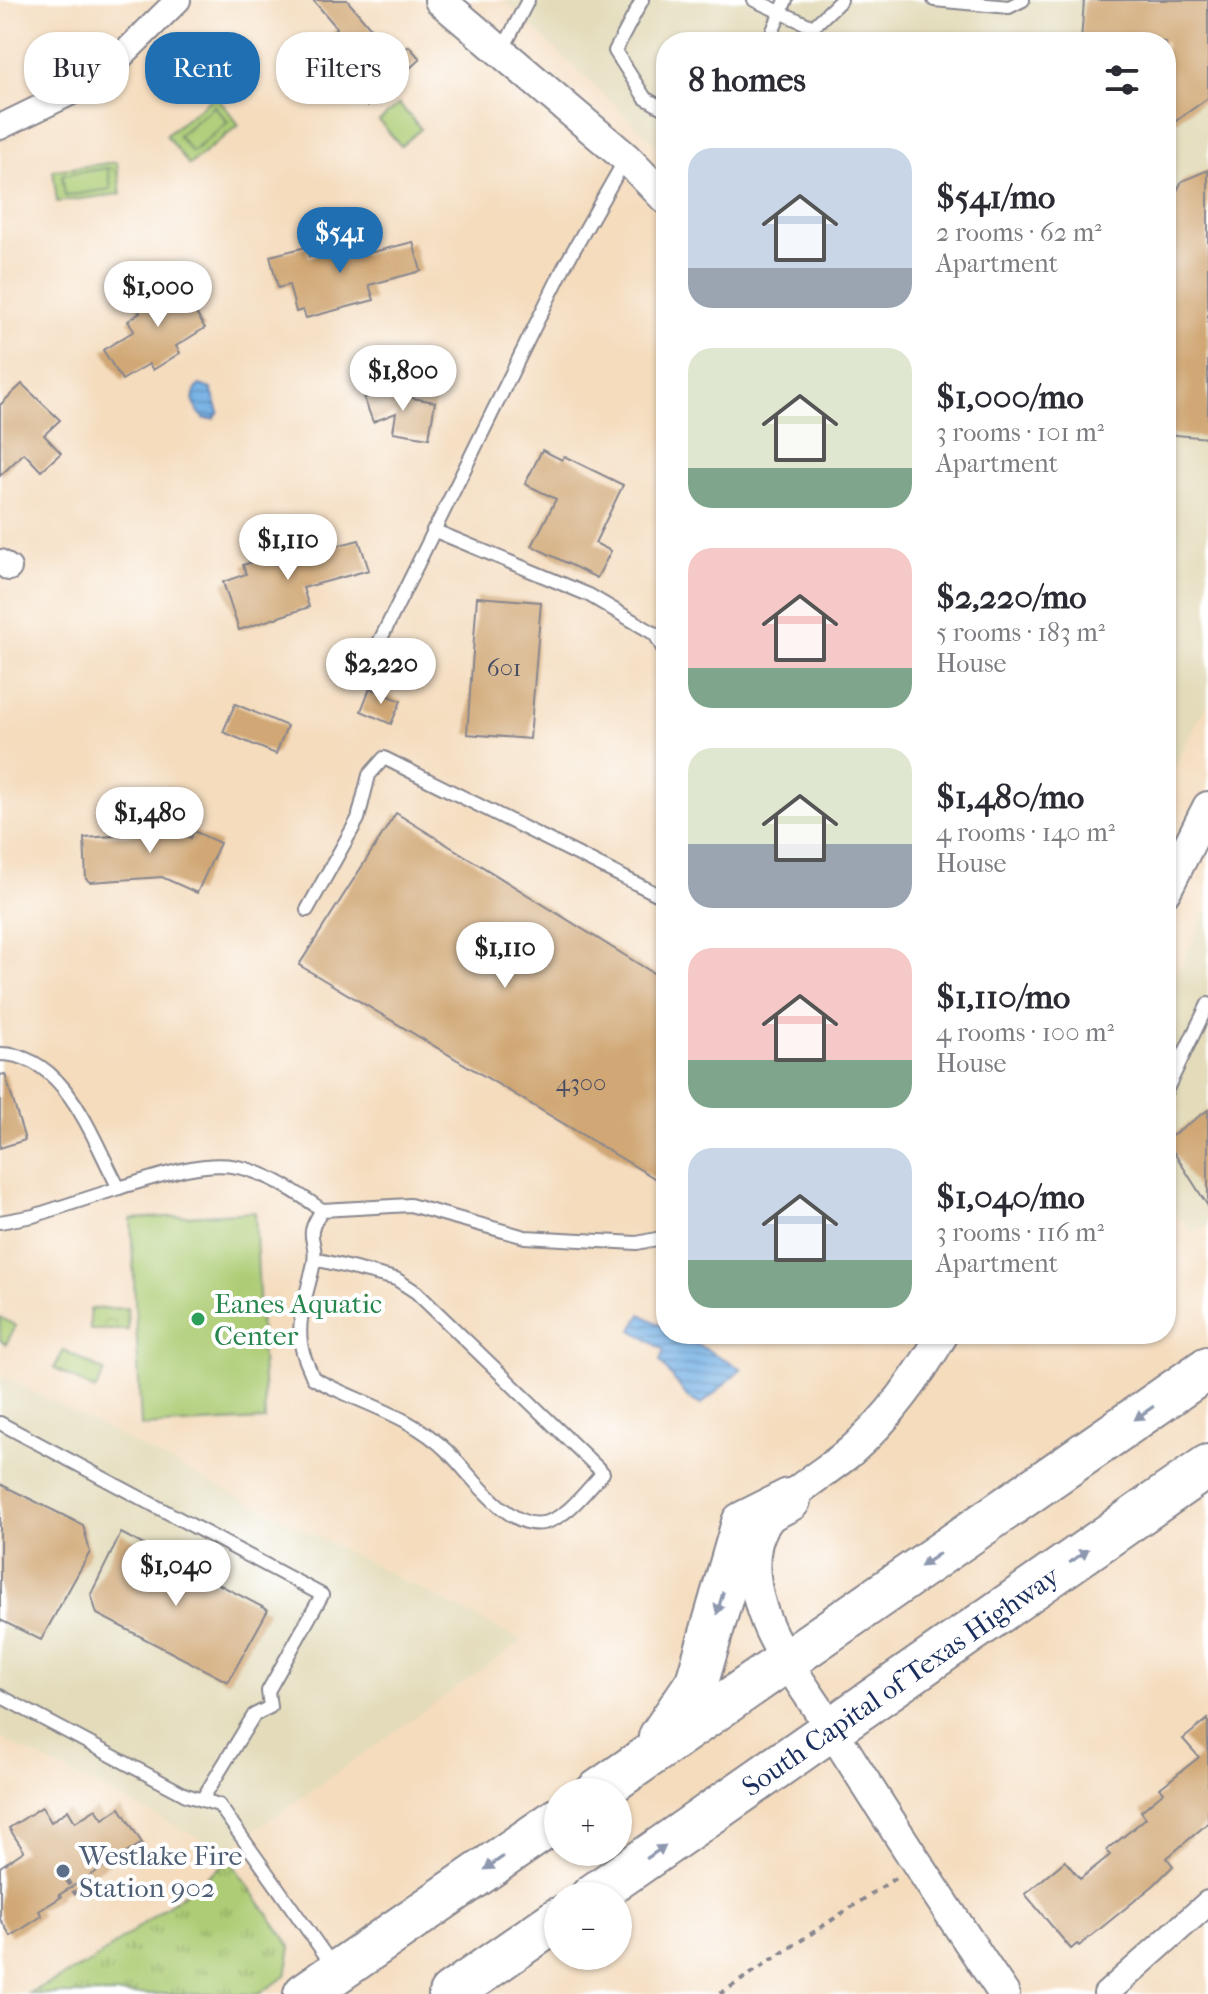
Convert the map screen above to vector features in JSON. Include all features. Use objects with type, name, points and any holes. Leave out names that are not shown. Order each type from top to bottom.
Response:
[{"type":"highway","points":[[617,1778],[1208,1368]]},
{"type":"highway","name":"South Capital of Texas Highway","points":[[612,1882],[1208,1466]]},
{"type":"highway","points":[[647,1757],[697,1682],[743,1523],[789,1500]]},
{"type":"highway","points":[[321,1983],[544,1829]]},
{"type":"highway","points":[[450,1994],[544,1929]]},
{"type":"street","points":[[0,127],[97,80],[178,0]]},
{"type":"street","points":[[440,0],[500,55],[626,158],[656,189]]},
{"type":"street","points":[[1176,870],[1208,807]]},
{"type":"street","points":[[936,1344],[891,1412],[851,1451],[789,1500],[762,1528],[755,1557],[756,1590],[763,1613],[788,1659],[915,1864],[1004,1994]]},
{"type":"street","points":[[1106,1994],[1208,1903]]},
{"type":"lane","points":[[500,55],[528,0]]},
{"type":"lane","points":[[642,0],[615,51],[645,98],[656,104]]},
{"type":"lane","points":[[754,0],[813,27]]},
{"type":"lane","points":[[772,32],[786,0]]},
{"type":"lane","points":[[813,27],[841,0]]},
{"type":"lane","points":[[934,0],[1009,7],[1023,0]]},
{"type":"lane","points":[[813,27],[814,32]]},
{"type":"lane","points":[[362,677],[564,267],[626,158]]},
{"type":"lane","points":[[433,530],[589,595],[656,636]]},
{"type":"lane","points":[[307,910],[358,819],[369,775],[384,758],[656,894]]},
{"type":"lane","points":[[1176,1070],[1208,1004]]},
{"type":"lane","points":[[0,1054],[15,1054],[40,1064],[63,1086],[119,1188]]},
{"type":"lane","points":[[0,1222],[33,1216],[199,1164],[240,1165],[284,1183],[322,1210],[410,1205],[525,1237],[637,1243],[656,1239]]},
{"type":"lane","points":[[315,1259],[396,1279],[416,1292],[603,1473],[563,1514],[542,1523],[525,1523],[491,1499],[446,1449],[416,1428],[381,1407],[313,1378],[301,1345],[300,1320],[315,1259],[310,1244],[312,1225],[322,1210]]},
{"type":"lane","points":[[0,1423],[322,1595],[268,1691],[270,1707],[254,1715],[203,1798]]},
{"type":"lane","points":[[0,1696],[186,1795],[219,1805],[321,1983]]},
{"type":"path","points":[[720,1994],[915,1864]]},
{"type":"path","points":[[67,1880],[76,1895]]},
{"type":"shaded area","points":[[504,0],[1208,0],[1208,701],[1176,763],[1176,32],[656,32],[656,144]]},
{"type":"shaded area","points":[[1208,909],[1208,1224],[1194,1232],[1176,1214],[1176,977]]},
{"type":"shaded area","points":[[0,1375],[522,1641],[226,1851],[0,1738]]},
{"type":"green space","points":[[205,104],[223,104],[239,125],[189,165],[166,135]]},
{"type":"green space","points":[[399,104],[421,129],[401,146],[379,121]]},
{"type":"green space","points":[[214,106],[228,122],[192,152],[178,136]]},
{"type":"green space","points":[[117,162],[121,194],[57,202],[53,170]]},
{"type":"green space","points":[[108,168],[111,189],[65,196],[62,175]]},
{"type":"green space","name":"Eanes Aquatic Center","points":[[255,1212],[265,1420],[141,1426],[131,1219]]},
{"type":"green space","points":[[127,1308],[128,1330],[90,1330],[90,1309]]},
{"type":"green space","points":[[0,1317],[16,1326],[6,1344],[0,1340]]},
{"type":"green space","points":[[64,1350],[105,1372],[95,1390],[54,1368]]},
{"type":"green space","points":[[230,1860],[291,1947],[286,1976],[259,1994],[27,1994],[90,1963]]},
{"type":"water","points":[[404,373],[412,373],[418,381],[439,382],[439,388],[426,398],[418,397],[415,390],[393,391],[395,381]]},
{"type":"water","points":[[200,385],[211,389],[219,412],[214,419],[205,419],[195,407],[193,398]]},
{"type":"water","points":[[641,1314],[656,1322],[656,1344],[696,1344],[742,1369],[701,1405],[688,1398],[660,1361],[664,1350],[632,1330]]},
{"type":"building","points":[[313,0],[347,0],[374,32],[333,32],[337,28]]},
{"type":"building","points":[[1084,0],[1208,0],[1208,98],[1176,121],[1176,32],[1082,32]]},
{"type":"building","points":[[409,46],[420,59],[409,69]]},
{"type":"building","points":[[1208,170],[1208,438],[1176,435],[1176,192],[1182,181]]},
{"type":"building","points":[[413,242],[421,271],[369,285],[374,300],[306,318],[303,310],[296,312],[289,285],[278,288],[270,256],[306,247],[309,257],[359,244],[361,255]]},
{"type":"building","points":[[182,276],[188,286],[196,281],[206,296],[191,305],[205,328],[176,346],[180,353],[153,370],[149,364],[122,380],[103,350],[134,331],[128,321],[140,313],[137,307]]},
{"type":"building","points":[[22,384],[60,420],[44,435],[61,453],[41,471],[24,453],[0,476],[0,405]]},
{"type":"building","points":[[379,392],[435,402],[429,438],[393,432],[396,413],[373,422],[364,398]]},
{"type":"building","points":[[542,450],[562,460],[564,456],[623,485],[595,543],[611,551],[597,578],[532,546],[556,499],[525,484]]},
{"type":"building","points":[[359,540],[369,570],[303,588],[309,607],[239,630],[223,582],[246,574],[243,565],[287,550],[290,558]]},
{"type":"building","points":[[477,597],[541,602],[530,739],[467,734]]},
{"type":"building","points":[[370,688],[401,701],[391,724],[361,711]]},
{"type":"building","points":[[235,704],[287,726],[276,754],[223,732]]},
{"type":"building","points":[[396,813],[656,975],[656,1179],[299,965]]},
{"type":"building","points":[[156,815],[156,820],[191,838],[194,831],[220,843],[197,893],[162,877],[90,882],[86,879],[84,838],[131,835],[130,816]]},
{"type":"building","points":[[5,1074],[25,1140],[0,1148],[0,1075]]},
{"type":"building","points":[[1208,1110],[1208,1206],[1176,1156],[1176,1133]]},
{"type":"building","points":[[0,1484],[83,1525],[90,1552],[41,1640],[0,1620]]},
{"type":"building","points":[[121,1533],[268,1610],[228,1682],[97,1614],[91,1594]]},
{"type":"building","points":[[1208,1719],[1208,1823],[1167,1858],[1173,1866],[1154,1885],[1079,1946],[1077,1944],[1071,1949],[1025,1894],[1065,1861],[1080,1879],[1110,1855],[1107,1850],[1146,1818],[1141,1811],[1164,1792],[1160,1788],[1199,1757],[1183,1739]]},
{"type":"building","name":"Westlake Fire Station 902","points":[[42,1807],[51,1822],[68,1810],[75,1822],[96,1809],[103,1819],[120,1808],[142,1843],[59,1895],[61,1897],[39,1911],[42,1916],[11,1936],[0,1919],[0,1867],[24,1851],[9,1828]]},
{"type":"place","name":"Eanes Aquatic Center","points":[[198,1319]]},
{"type":"place","name":"Westlake Fire Station 902","points":[[63,1871]]}]
